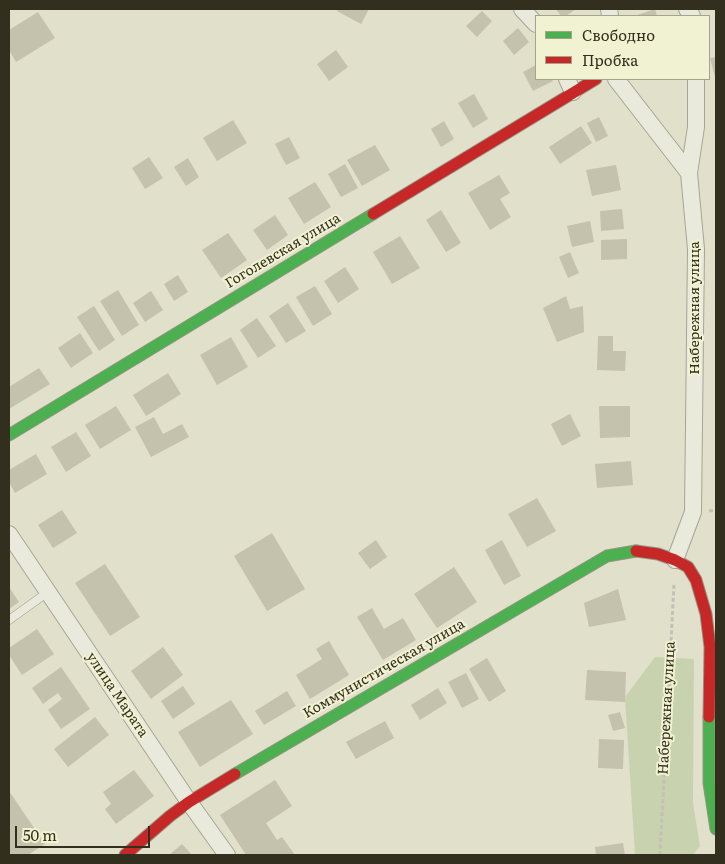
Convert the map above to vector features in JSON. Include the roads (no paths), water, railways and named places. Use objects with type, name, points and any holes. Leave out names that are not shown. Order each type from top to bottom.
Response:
[{"type":"street","points":[[522,9],[535,23]]},
{"type":"street","points":[[570,86],[592,80]]},
{"type":"street","points":[[617,80],[689,173]]},
{"type":"street","name":"Набережная улица","points":[[675,560],[693,512],[696,249],[689,173],[696,127],[696,80]]},
{"type":"street","name":"Гоголевская улица","points":[[9,435],[570,86]]},
{"type":"street","name":"улица Марата","points":[[9,534],[189,802],[227,855]]},
{"type":"street","name":"Коммунистическая улица","points":[[125,855],[170,816],[208,789],[607,556],[635,551],[658,554],[675,560]]},
{"type":"street","points":[[675,560],[688,567],[696,580],[706,614],[710,647],[709,783],[716,829]]},
{"type":"lane","points":[[9,620],[48,592]]}]
